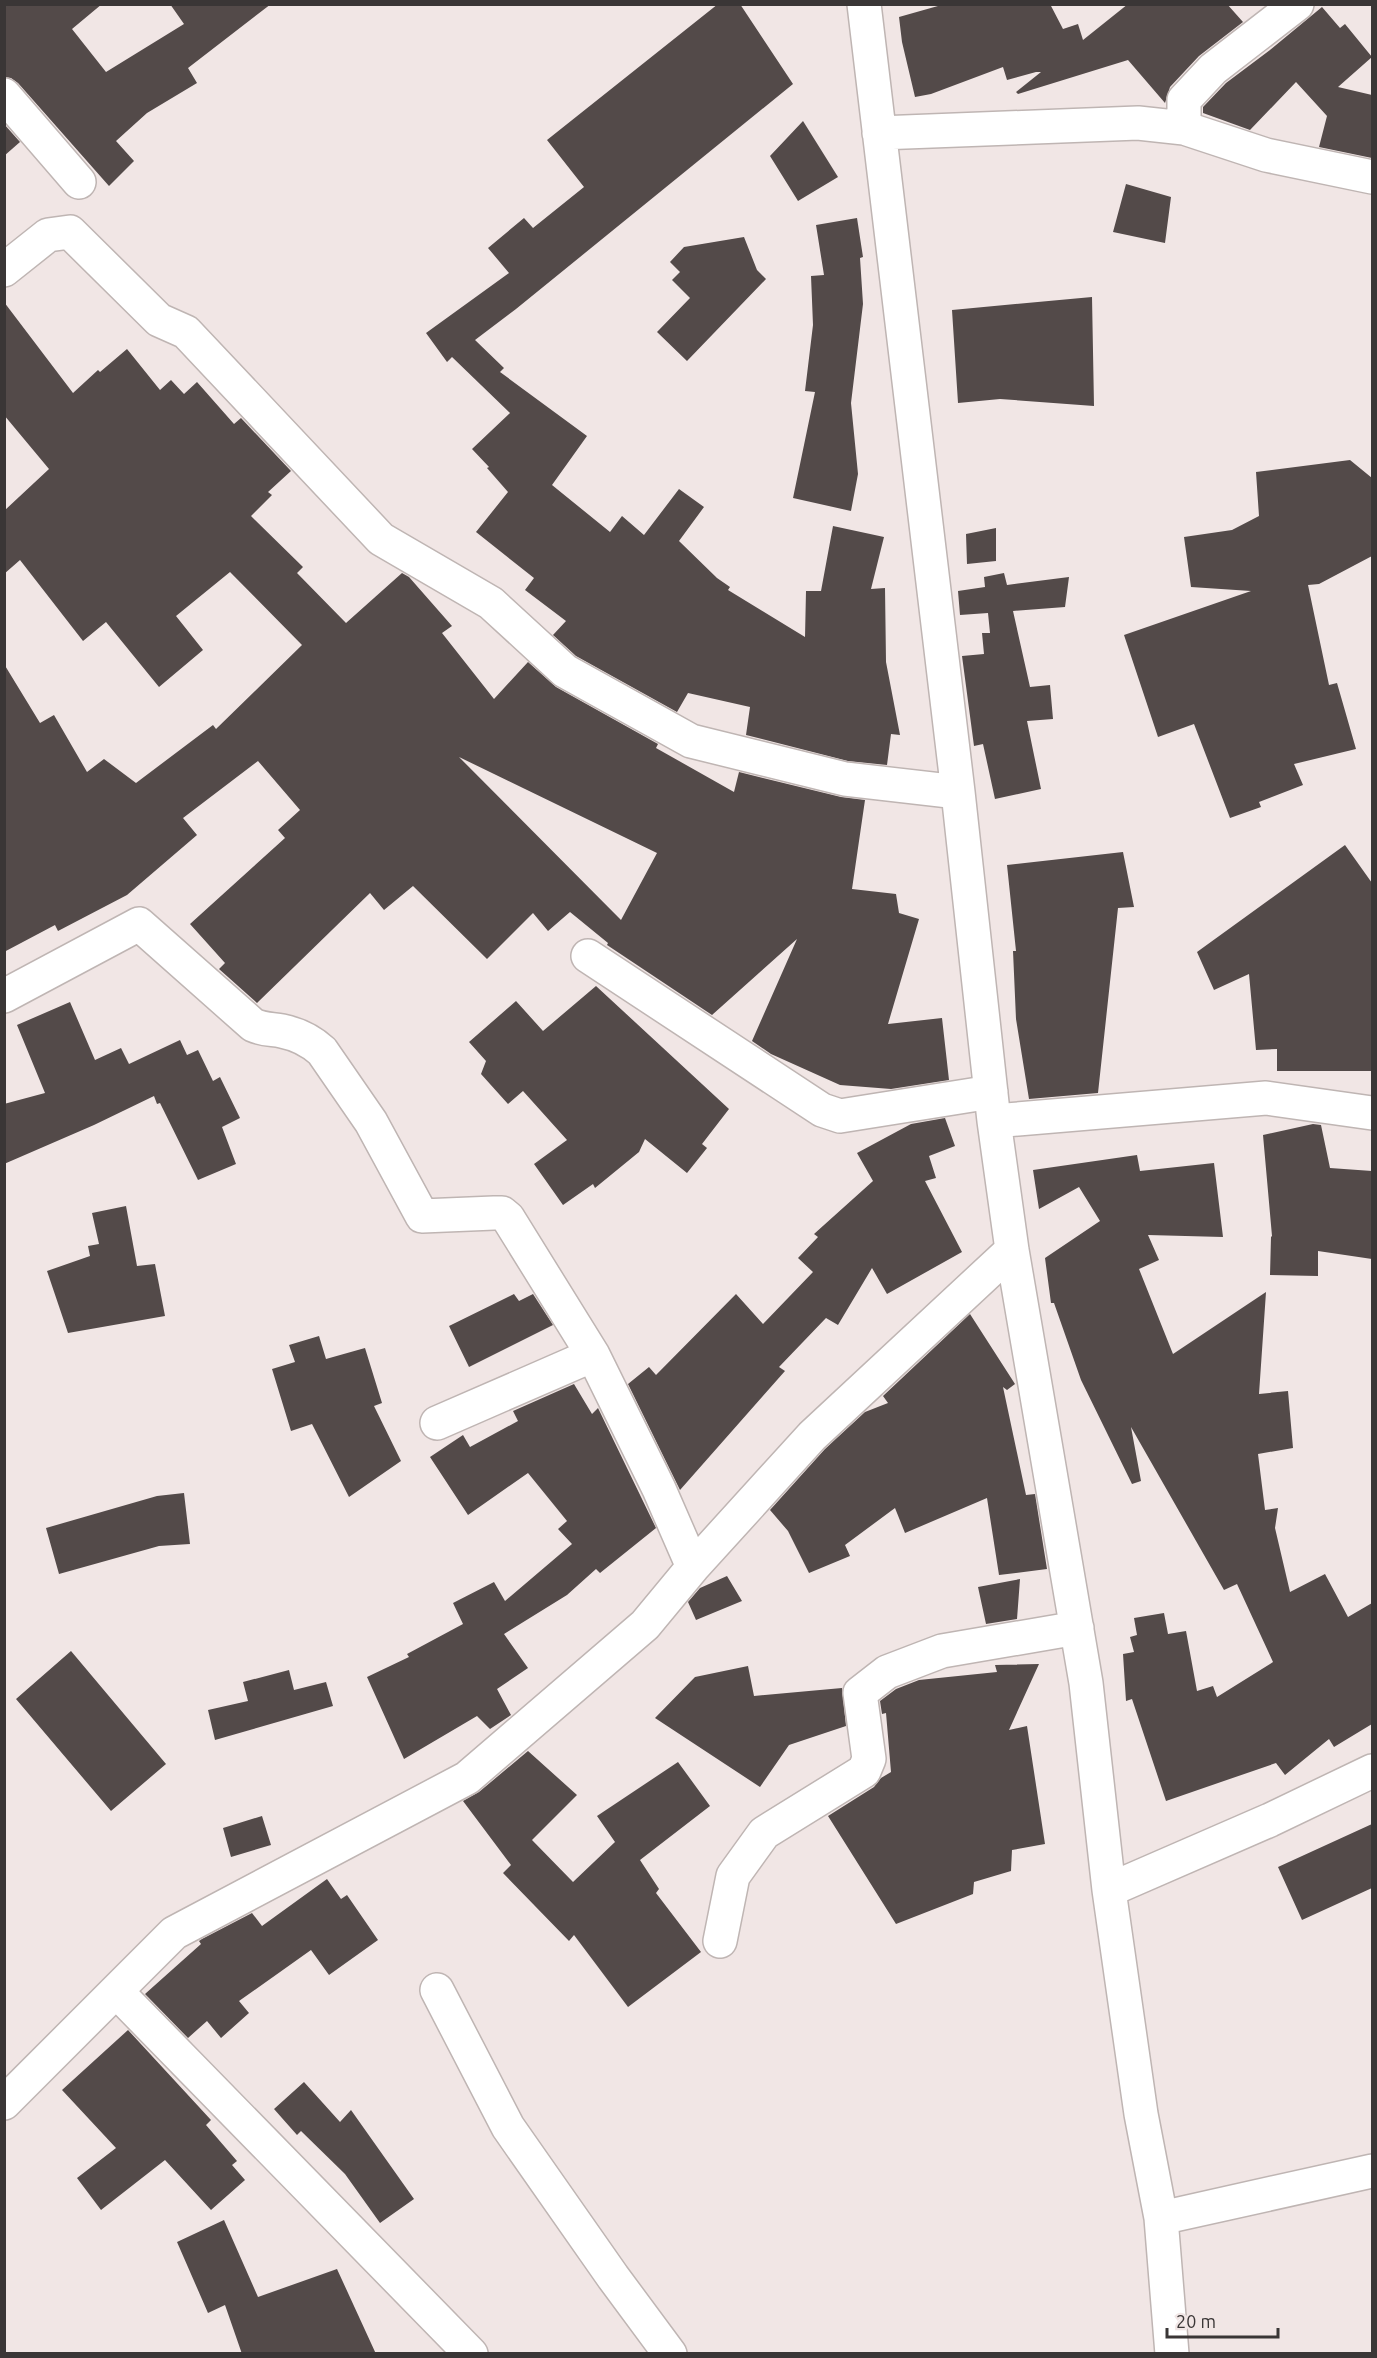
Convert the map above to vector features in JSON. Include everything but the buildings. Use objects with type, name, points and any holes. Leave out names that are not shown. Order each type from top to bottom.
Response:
[{"type":"street","points":[[864,4],[958,792],[992,1106],[1012,1250],[1086,1683],[1109,1890],[1141,2114],[1161,2218],[1172,2354]]},
{"type":"street","points":[[1184,128],[1184,100],[1213,69],[1297,4]]},
{"type":"street","points":[[4,94],[79,182]]},
{"type":"street","points":[[879,133],[1138,123],[1184,128],[1266,155],[1372,177]]},
{"type":"street","points":[[4,270],[48,235],[70,232],[159,320],[186,332],[381,539],[491,603],[566,671],[691,741],[845,779],[958,792]]},
{"type":"street","points":[[4,996],[131,927],[142,925],[253,1025],[299,1036],[312,1042],[322,1051],[371,1122],[422,1216],[502,1213],[508,1218],[593,1355],[693,1567]]},
{"type":"street","points":[[588,956],[822,1110],[840,1116],[992,1106],[1266,1098],[1372,1113]]},
{"type":"street","points":[[4,2103],[174,1933],[467,1778],[645,1625],[693,1567],[812,1436],[1012,1250]]},
{"type":"street","points":[[437,1423],[593,1355]]},
{"type":"street","points":[[720,1941],[733,1876],[764,1833],[864,1771],[869,1759],[860,1693],[887,1672],[942,1651],[1077,1628]]},
{"type":"street","points":[[1109,1890],[1270,1820],[1372,1771]]},
{"type":"street","points":[[437,1990],[508,2127],[670,2354]]},
{"type":"street","points":[[116,1992],[471,2354]]},
{"type":"street","points":[[1161,2218],[1372,2171]]}]
